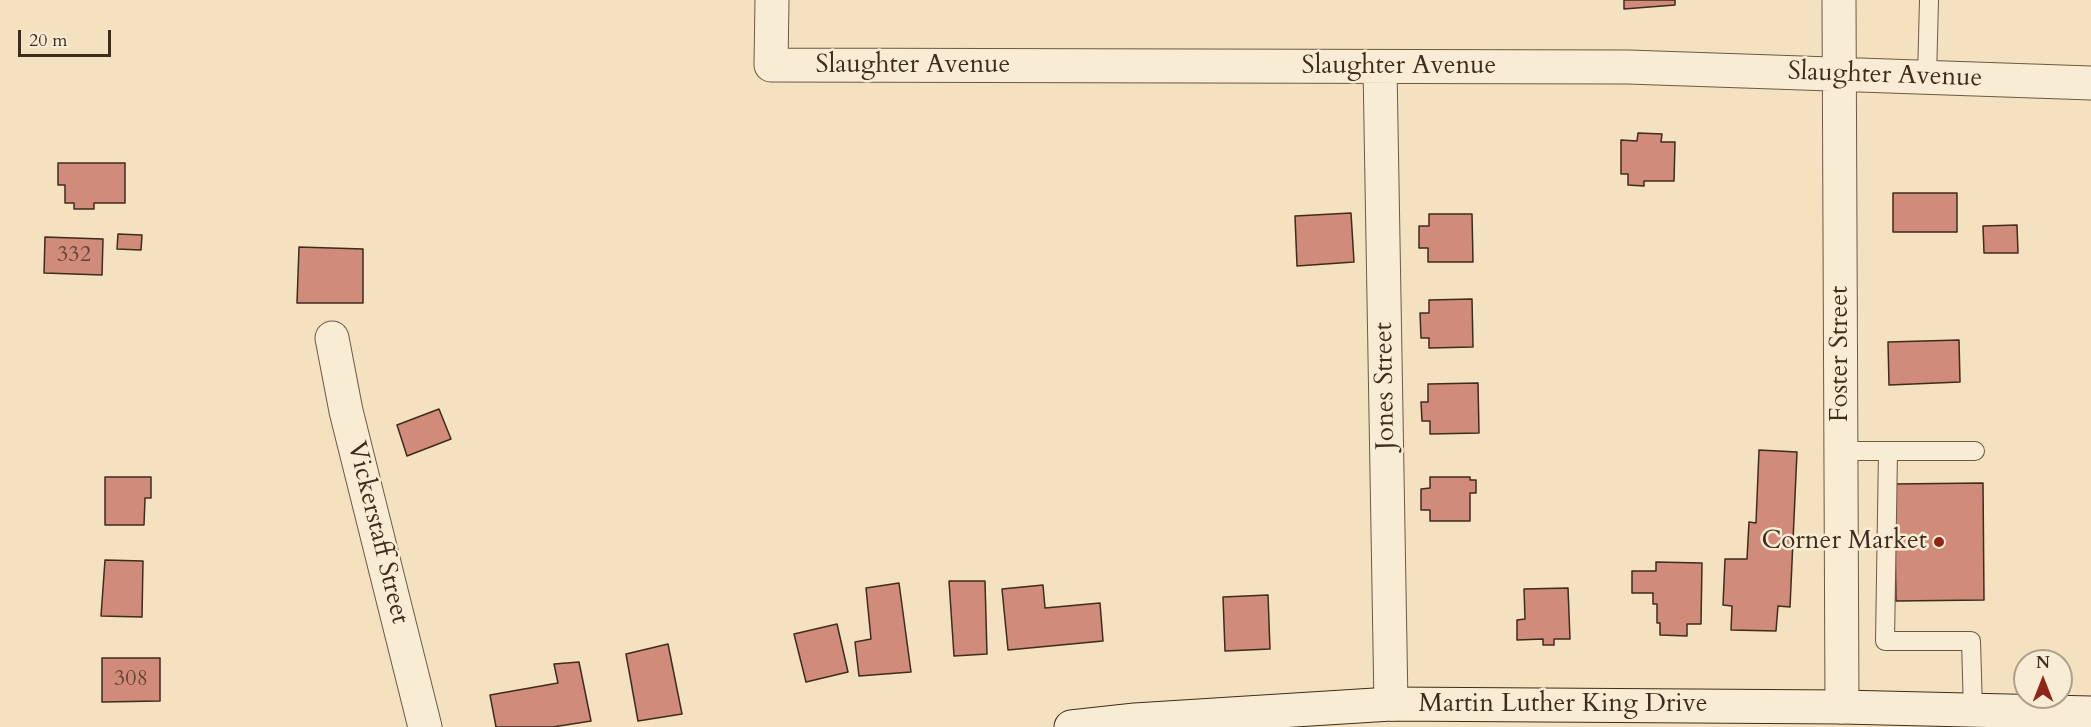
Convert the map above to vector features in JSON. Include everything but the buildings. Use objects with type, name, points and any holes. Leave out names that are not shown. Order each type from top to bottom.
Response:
[{"type":"street","name":"Slaughter Avenue","points":[[772,0],[771,65],[1628,67],[2091,83]]},
{"type":"street","name":"Foster Street","points":[[1839,0],[1842,707]]},
{"type":"street","name":"Jones Street","points":[[1380,67],[1390,704]]},
{"type":"street","name":"Vickerstaff Street","points":[[332,338],[346,411],[425,727]]},
{"type":"street","name":"Martin Luther King Drive","points":[[1071,727],[1135,720],[1390,704],[1842,707],[2091,713]]},
{"type":"lane","points":[[1927,78],[1929,0]]},
{"type":"lane","points":[[1841,451],[1975,451]]},
{"type":"lane","points":[[1888,451],[1885,641],[1971,641],[1973,710]]},
{"type":"place","name":"Corner Market","points":[[1939,542]]}]
